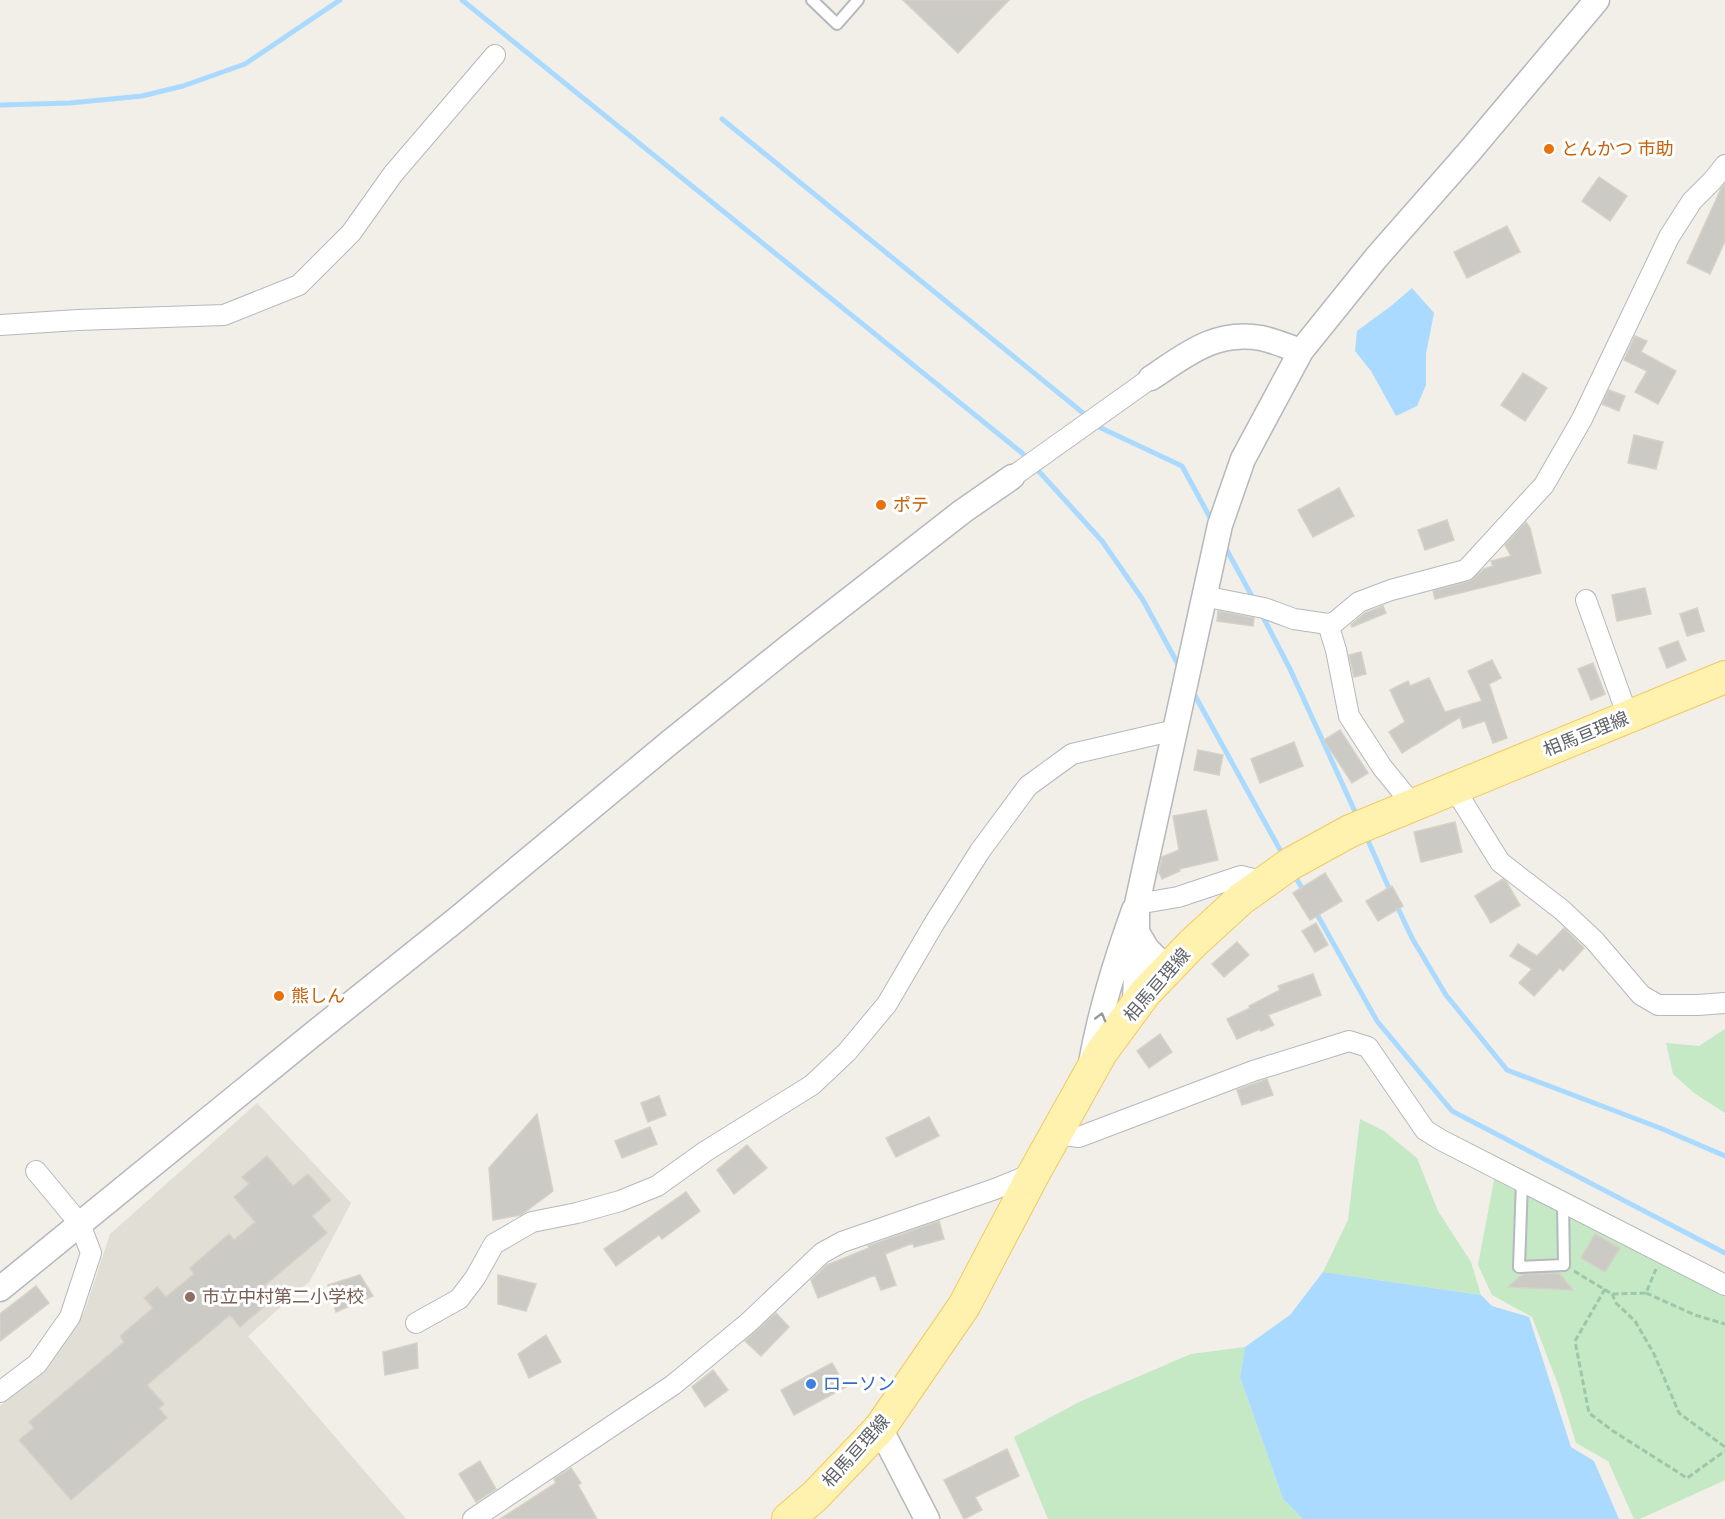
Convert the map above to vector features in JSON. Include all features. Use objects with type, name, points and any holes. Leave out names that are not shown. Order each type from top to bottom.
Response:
[{"type":"main road","name":"相馬亘理線","points":[[788,1519],[815,1496],[880,1428],[964,1306],[1101,1053],[1145,993],[1241,899],[1290,864],[1350,831],[1725,677]]},
{"type":"street","points":[[1089,1075],[1096,1032],[1122,943],[1137,904],[1220,525],[1243,459],[1301,351],[1376,258],[1597,0]]},
{"type":"street","points":[[0,325],[224,315],[299,285],[351,233],[393,174],[495,55]]},
{"type":"street","points":[[1203,596],[1264,608],[1294,619],[1328,624],[1335,622],[1359,602],[1391,590],[1466,570],[1544,485],[1582,419],[1669,237],[1692,201],[1725,165]]},
{"type":"street","points":[[0,1289],[457,919],[669,743],[963,511],[1191,351],[1215,340],[1239,336],[1262,339],[1301,351]]},
{"type":"street","points":[[1586,600],[1628,717]]},
{"type":"street","points":[[1328,624],[1336,651],[1348,716],[1382,767],[1413,805]]},
{"type":"street","points":[[416,1323],[459,1299],[475,1278],[494,1244],[532,1222],[620,1201],[657,1186],[706,1151],[813,1085],[848,1052],[887,1004],[980,851],[1028,786],[1072,754],[1175,730]]},
{"type":"street","points":[[1454,788],[1500,862],[1562,910],[1593,939],[1641,995],[1658,1005],[1725,1003]]},
{"type":"street","points":[[1137,904],[1178,897],[1241,876],[1265,882]]},
{"type":"street","points":[[1135,1007],[1137,904]]},
{"type":"street","points":[[1137,932],[1147,949],[1158,960],[1173,964]]},
{"type":"street","points":[[1056,1134],[1078,1137],[1253,1071],[1349,1041],[1368,1047],[1425,1130],[1725,1285]]},
{"type":"street","points":[[0,1392],[37,1364],[70,1317],[91,1253],[80,1224],[36,1171]]},
{"type":"street","points":[[473,1519],[673,1386],[748,1323],[822,1253],[842,1242],[995,1189],[1034,1173]]},
{"type":"street","points":[[880,1428],[927,1519]]},
{"type":"lane","points":[[812,0],[837,24],[858,0]]},
{"type":"lane","points":[[1522,1181],[1519,1266],[1564,1265],[1563,1203]]},
{"type":"path","points":[[1646,1293],[1664,1254]]},
{"type":"path","points":[[1564,1265],[1605,1289],[1612,1294],[1616,1303],[1635,1321],[1654,1354],[1679,1413],[1725,1449],[1687,1478],[1589,1413],[1575,1341],[1605,1289]]},
{"type":"path","points":[[1612,1294],[1646,1293],[1695,1315],[1725,1324]]},
{"type":"shaded area","name":"市立中村第二小学校","points":[[257,1103],[351,1203],[310,1281],[248,1336],[406,1519],[0,1519],[0,1406],[49,1364],[84,1313],[110,1234]]},
{"type":"green space","points":[[1725,1029],[1725,1113],[1694,1093],[1673,1074],[1666,1043],[1699,1046]]},
{"type":"green space","points":[[1360,1119],[1384,1131],[1417,1158],[1438,1211],[1471,1262],[1481,1295],[1323,1272],[1348,1220]]},
{"type":"green space","points":[[1495,1175],[1725,1294],[1725,1480],[1640,1519],[1634,1519],[1608,1461],[1576,1443],[1559,1387],[1532,1317],[1492,1295],[1478,1265]]},
{"type":"green space","points":[[1245,1347],[1240,1377],[1283,1499],[1303,1519],[1048,1519],[1014,1437],[1079,1402],[1191,1354]]},
{"type":"water","points":[[1412,288],[1434,313],[1426,354],[1426,385],[1417,406],[1396,416],[1371,371],[1355,351],[1357,331]]},
{"type":"water","points":[[1323,1272],[1481,1295],[1492,1306],[1529,1317],[1571,1447],[1594,1461],[1619,1519],[1303,1519],[1283,1499],[1240,1377],[1245,1347],[1290,1315]]},
{"type":"building","points":[[903,0],[1009,0],[958,53]]},
{"type":"building","points":[[1599,177],[1627,196],[1610,221],[1582,201]]},
{"type":"building","points":[[1725,184],[1725,241],[1710,274],[1687,263]]},
{"type":"building","points":[[1507,226],[1520,252],[1467,278],[1454,252]]},
{"type":"building","points":[[1635,336],[1647,341],[1641,352],[1676,371],[1658,404],[1635,392],[1647,371],[1624,360]]},
{"type":"building","points":[[1523,373],[1547,388],[1525,421],[1501,405]]},
{"type":"building","points":[[1609,390],[1625,396],[1619,411],[1602,404]]},
{"type":"building","points":[[1634,435],[1663,442],[1656,469],[1628,463]]},
{"type":"building","points":[[1339,488],[1354,516],[1313,537],[1298,510]]},
{"type":"building","points":[[1447,520],[1454,540],[1425,550],[1418,530]]},
{"type":"building","points":[[1526,522],[1530,528],[1541,573],[1435,599],[1433,591],[1470,581],[1484,569],[1493,566],[1491,561],[1511,556],[1505,545]]},
{"type":"building","points":[[1645,588],[1651,614],[1617,621],[1612,595]]},
{"type":"building","points":[[1383,606],[1386,613],[1352,627],[1351,625],[1365,613]]},
{"type":"building","points":[[1697,608],[1704,631],[1687,636],[1680,614]]},
{"type":"building","points":[[1218,611],[1254,618],[1253,626],[1217,621]]},
{"type":"building","points":[[1678,641],[1686,660],[1667,668],[1659,648]]},
{"type":"building","points":[[1361,652],[1366,674],[1354,677],[1349,655]]},
{"type":"building","points":[[1492,660],[1501,678],[1489,684],[1507,738],[1493,743],[1485,721],[1463,728],[1460,717],[1402,753],[1389,732],[1405,722],[1390,690],[1408,681],[1410,686],[1429,678],[1445,712],[1482,701],[1468,671]]},
{"type":"building","points":[[1593,663],[1605,694],[1591,700],[1578,669]]},
{"type":"building","points":[[1340,730],[1368,773],[1352,783],[1324,740]]},
{"type":"building","points":[[1294,742],[1303,766],[1260,783],[1251,759]]},
{"type":"building","points":[[1198,750],[1223,755],[1219,775],[1194,770]]},
{"type":"building","points":[[1206,810],[1218,860],[1179,869],[1180,871],[1162,879],[1159,872],[1162,857],[1179,850],[1173,816]]},
{"type":"building","points":[[1455,822],[1462,852],[1421,862],[1414,832]]},
{"type":"building","points":[[1325,873],[1342,901],[1310,920],[1293,893]]},
{"type":"building","points":[[1503,879],[1520,905],[1491,923],[1475,896]]},
{"type":"building","points":[[1392,886],[1403,906],[1378,921],[1366,901]]},
{"type":"building","points":[[1316,923],[1328,945],[1315,952],[1302,931]]},
{"type":"building","points":[[1564,928],[1584,948],[1563,971],[1560,968],[1534,996],[1519,983],[1532,969],[1510,956],[1518,944],[1537,956]]},
{"type":"building","points":[[1237,942],[1249,955],[1224,977],[1212,964]]},
{"type":"building","points":[[1313,974],[1321,995],[1268,1015],[1274,1025],[1237,1039],[1227,1019],[1280,990],[1278,986]]},
{"type":"building","points":[[1160,1034],[1172,1052],[1149,1068],[1137,1051]]},
{"type":"building","points":[[1267,1079],[1273,1095],[1242,1105],[1237,1090]]},
{"type":"building","points":[[659,1096],[666,1115],[648,1122],[641,1103]]},
{"type":"building","points":[[537,1114],[553,1191],[521,1215],[493,1220],[489,1168]]},
{"type":"building","points":[[929,1117],[939,1136],[896,1157],[886,1138]]},
{"type":"building","points":[[650,1127],[657,1144],[622,1158],[615,1141]]},
{"type":"building","points":[[747,1145],[767,1168],[734,1194],[717,1170]]},
{"type":"building","points":[[267,1156],[293,1186],[308,1174],[331,1200],[312,1216],[327,1233],[264,1286],[274,1298],[240,1327],[230,1315],[147,1385],[164,1404],[159,1408],[167,1418],[71,1500],[19,1440],[34,1428],[29,1422],[124,1342],[120,1336],[153,1308],[144,1298],[157,1287],[166,1297],[194,1274],[190,1268],[229,1234],[234,1240],[255,1222],[234,1197],[249,1184],[242,1177]]},
{"type":"building","points":[[686,1192],[700,1211],[662,1239],[659,1235],[616,1266],[604,1249]]},
{"type":"building","points":[[939,1221],[944,1239],[914,1247],[913,1243],[885,1254],[896,1285],[881,1290],[875,1275],[818,1298],[811,1280],[827,1265],[869,1248],[868,1246]]},
{"type":"building","points":[[1595,1234],[1620,1248],[1605,1272],[1581,1258]]},
{"type":"building","points":[[1559,1273],[1573,1290],[1508,1287],[1523,1274]]},
{"type":"building","points":[[360,1275],[373,1296],[336,1312],[328,1285]]},
{"type":"building","points":[[498,1275],[536,1284],[526,1311],[498,1304]]},
{"type":"building","points":[[36,1286],[49,1303],[0,1341],[0,1314]]},
{"type":"building","points":[[776,1313],[789,1327],[761,1356],[745,1341]]},
{"type":"building","points":[[546,1335],[561,1362],[529,1378],[518,1354]]},
{"type":"building","points":[[417,1343],[418,1368],[385,1375],[383,1352]]},
{"type":"building","points":[[832,1363],[846,1387],[794,1415],[781,1390]]},
{"type":"building","points":[[713,1370],[728,1390],[705,1407],[692,1387]]},
{"type":"building","points":[[1007,1449],[1019,1476],[975,1497],[982,1510],[964,1519],[944,1480]]},
{"type":"building","points":[[480,1461],[496,1489],[476,1502],[459,1474]]},
{"type":"building","points":[[571,1468],[581,1483],[578,1485],[597,1519],[500,1519],[556,1483],[554,1479]]},
{"type":"waterway","points":[[0,105],[70,103],[142,96],[183,86],[245,64],[340,0]]},
{"type":"waterway","points":[[462,0],[1029,460]]},
{"type":"waterway","points":[[722,119],[1088,417]]},
{"type":"waterway","points":[[1095,423],[1101,428],[1182,466],[1213,523]]},
{"type":"waterway","points":[[1035,467],[1102,541],[1143,600],[1180,668]]},
{"type":"waterway","points":[[1224,545],[1254,600]]},
{"type":"waterway","points":[[1261,613],[1290,669],[1357,816]]},
{"type":"waterway","points":[[1193,692],[1284,857]]},
{"type":"waterway","points":[[1366,836],[1391,893]]},
{"type":"waterway","points":[[1293,873],[1305,893]]},
{"type":"waterway","points":[[1396,904],[1412,938],[1446,995],[1507,1070],[1660,1128],[1725,1156]]},
{"type":"waterway","points":[[1314,909],[1377,1021],[1452,1111],[1725,1253]]},
{"type":"place","name":"とんかつ 市助","points":[[1549,149]]},
{"type":"place","name":"ポテ","points":[[881,505]]},
{"type":"place","name":"熊しん","points":[[279,996]]},
{"type":"place","name":"市立中村第二小学校","points":[[190,1297]]},
{"type":"place","name":"ローソン","points":[[811,1384]]}]
